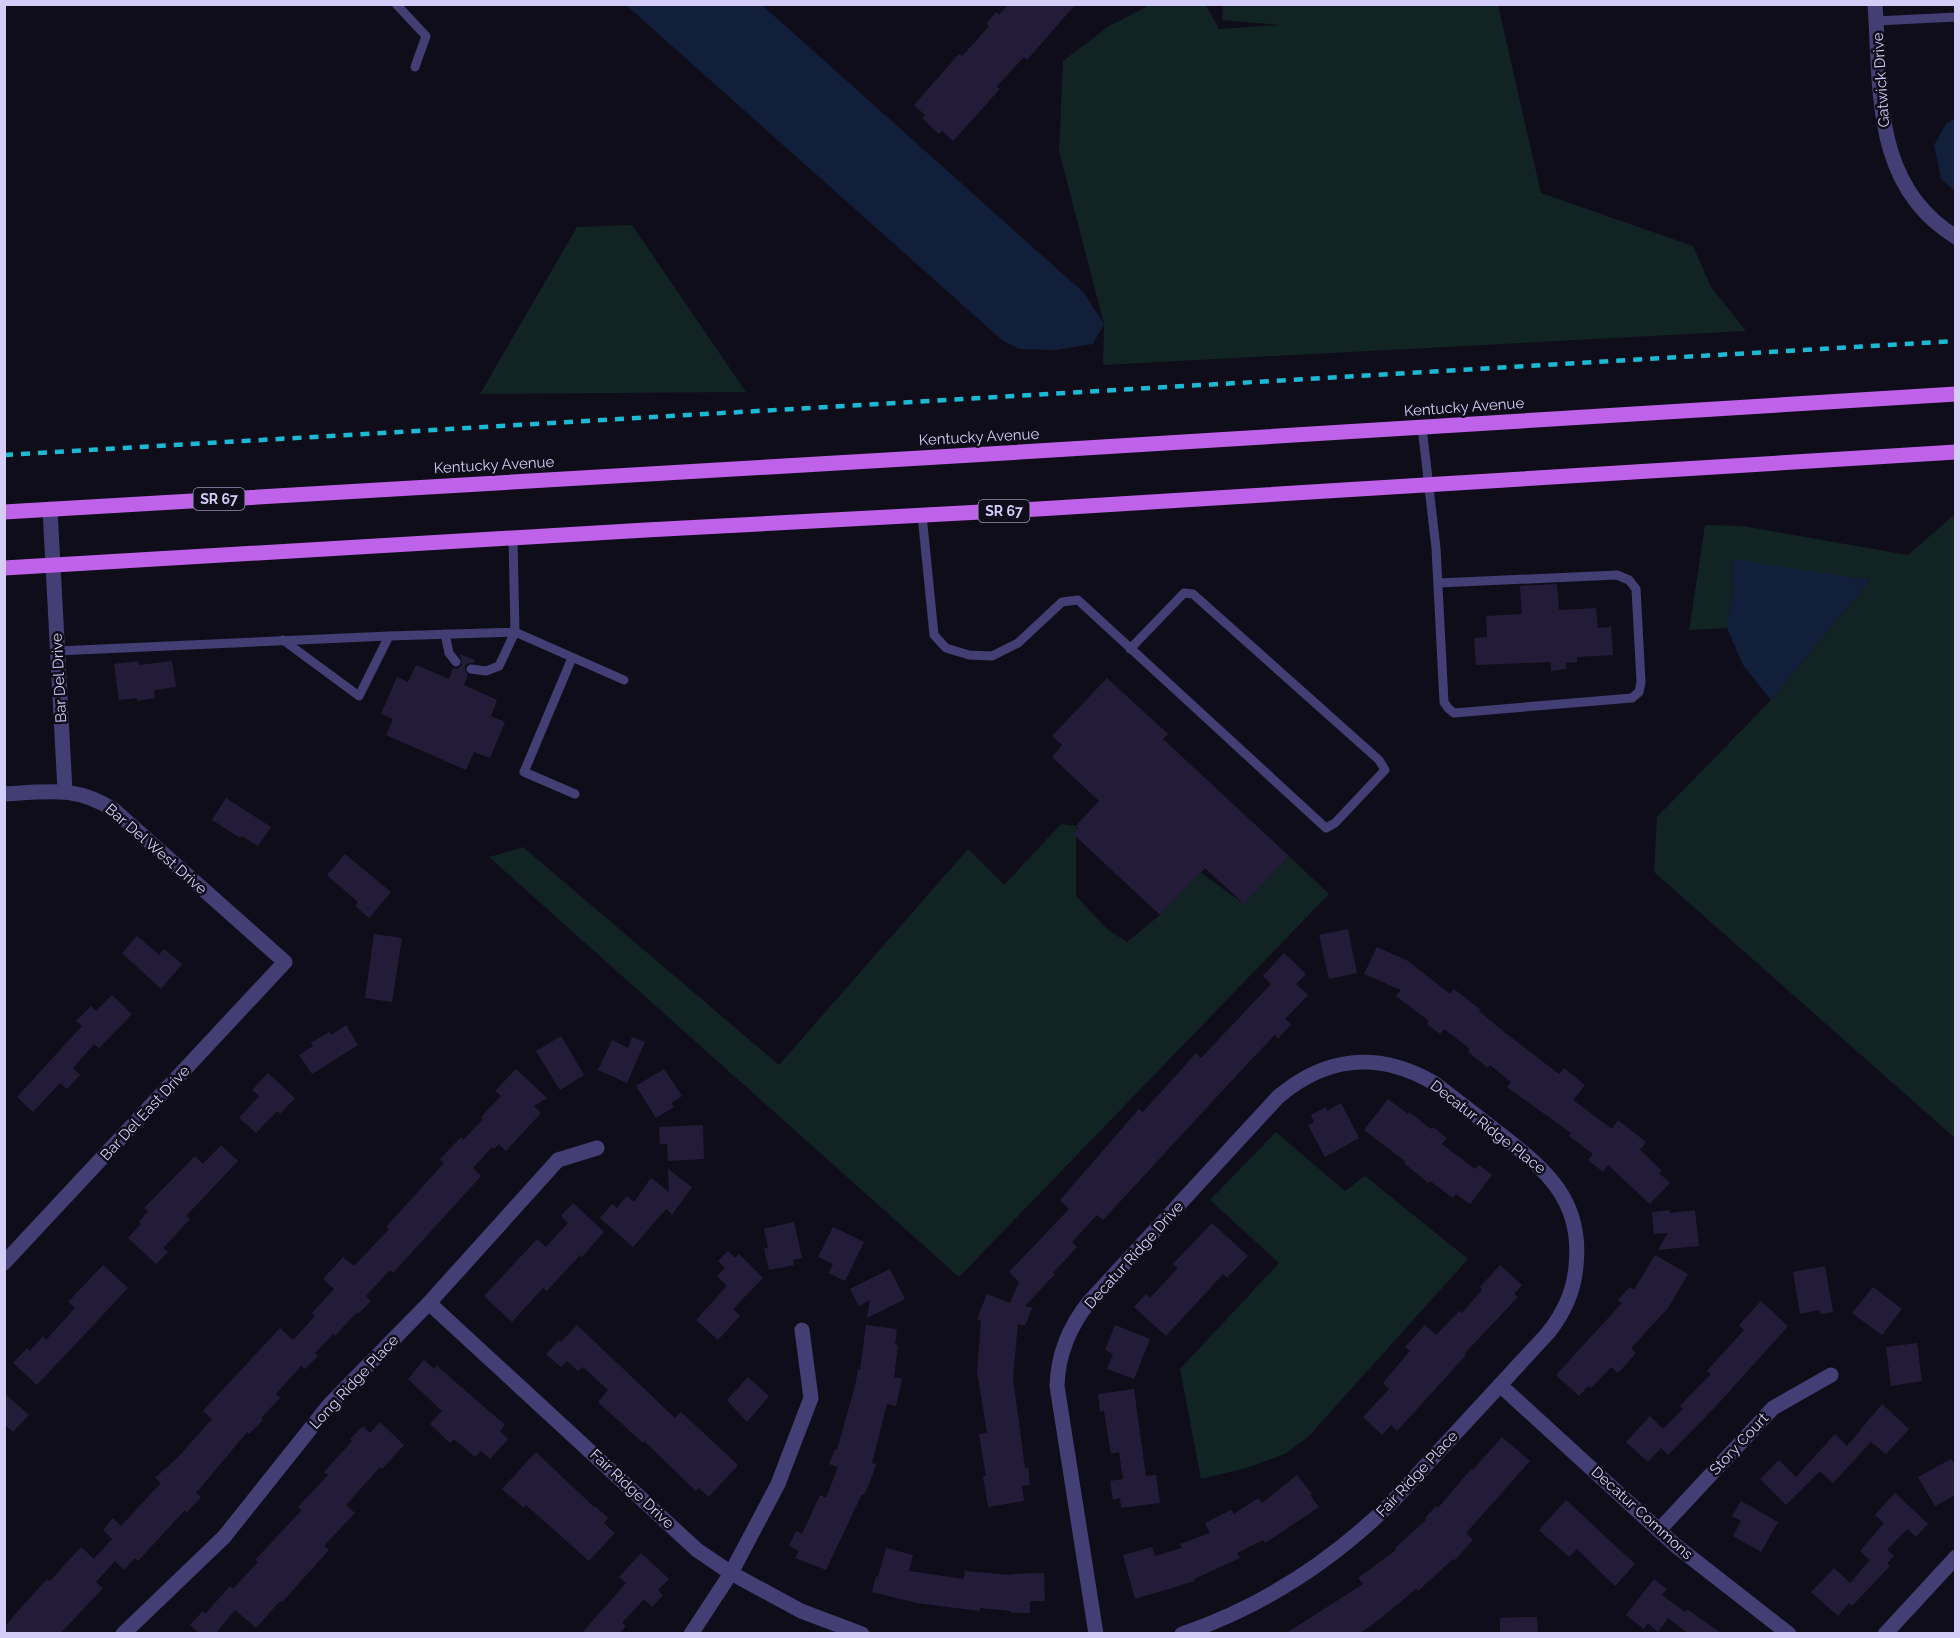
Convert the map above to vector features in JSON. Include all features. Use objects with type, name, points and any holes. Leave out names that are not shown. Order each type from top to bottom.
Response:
[{"type":"main road","name":"Kentucky Avenue","points":[[4,512],[1956,394]]},
{"type":"main road","name":"SR 67","points":[[4,568],[1956,452]]},
{"type":"street","name":"Gatwick Drive","points":[[1875,4],[1884,129],[1894,164],[1903,184],[1922,209],[1932,220],[1956,237]]},
{"type":"street","points":[[50,509],[52,565]]},
{"type":"street","name":"Bar Del Drive","points":[[52,565],[65,791]]},
{"type":"street","name":"Bar Del West Drive","points":[[4,794],[65,791],[97,800],[114,810],[285,962]]},
{"type":"street","name":"Bar Del East Drive","points":[[4,1263],[285,962]]},
{"type":"street","name":"Decatur Ridge Drive","points":[[1096,1634],[1058,1386],[1061,1353],[1069,1333],[1089,1302],[1288,1089],[1304,1078],[1324,1069],[1350,1062],[1377,1062],[1390,1065]]},
{"type":"street","name":"Decatur Ridge Place","points":[[1390,1065],[1419,1074],[1434,1083],[1548,1174],[1568,1206],[1574,1222],[1577,1244]]},
{"type":"street","name":"Long Ridge Place","points":[[123,1634],[224,1537],[330,1404],[429,1304],[558,1160],[597,1148]]},
{"type":"street","name":"Fair Ridge Place","points":[[1182,1634],[1259,1601],[1298,1579],[1333,1554],[1392,1502],[1548,1333],[1563,1311],[1575,1279],[1577,1244]]},
{"type":"street","name":"Fair Ridge Drive","points":[[429,1304],[697,1550],[731,1573],[801,1611],[862,1634]]},
{"type":"street","points":[[691,1634],[731,1573],[778,1484],[811,1398],[802,1330]]},
{"type":"street","name":"Story Court","points":[[1659,1530],[1773,1408],[1831,1375]]},
{"type":"street","name":"Decatur Commons","points":[[1500,1385],[1692,1559],[1789,1634]]},
{"type":"street","points":[[1885,1634],[1956,1557]]},
{"type":"lane","points":[[396,4],[426,36],[415,67]]},
{"type":"lane","points":[[1877,21],[1956,17]]},
{"type":"lane","points":[[1422,427],[1436,548],[1444,702],[1448,708],[1454,713],[1632,698],[1639,692],[1641,682],[1636,589],[1629,580],[1617,574],[1438,583]]},
{"type":"lane","points":[[922,515],[933,635],[946,648],[969,655],[992,656],[1018,643],[1062,602],[1078,600],[1130,649],[1326,828],[1335,823],[1385,770],[1379,760],[1193,594],[1184,592],[1130,649]]},
{"type":"lane","points":[[471,669],[486,671],[499,666],[515,632],[513,538]]},
{"type":"lane","points":[[57,651],[515,632],[624,680]]},
{"type":"lane","points":[[445,634],[449,653],[456,662]]},
{"type":"lane","points":[[284,640],[359,696],[389,636]]},
{"type":"lane","points":[[572,658],[524,772],[575,794]]},
{"type":"shaded area","points":[[1150,5],[1206,5],[1219,29],[1280,25],[1222,20],[1223,5],[1498,5],[1541,193],[1693,246],[1711,287],[1746,331],[1103,365],[1104,324],[1059,151],[1063,61],[1109,26]]},
{"type":"shaded area","points":[[632,225],[746,392],[480,394],[577,227]]},
{"type":"shaded area","points":[[1955,514],[1955,1138],[1654,872],[1657,817],[1771,700],[1870,580],[1731,560],[1733,588],[1727,628],[1689,630],[1705,525],[1743,526],[1908,555]]},
{"type":"shaded area","points":[[1061,824],[1076,826],[1076,896],[1107,929],[1127,942],[1160,915],[1200,872],[1244,904],[1289,856],[1329,894],[959,1277],[489,857],[523,847],[779,1065],[968,849],[1004,885]]},
{"type":"shaded area","points":[[1276,1132],[1345,1191],[1365,1176],[1468,1259],[1307,1438],[1285,1454],[1246,1468],[1201,1479],[1180,1369],[1279,1263],[1210,1200]]},
{"type":"water","points":[[626,5],[762,5],[1084,293],[1104,324],[1093,344],[1056,350],[1019,349],[1002,340]]},
{"type":"water","points":[[1955,118],[1955,191],[1941,179],[1934,145],[1946,124]]},
{"type":"water","points":[[1731,559],[1870,580],[1771,700],[1743,665],[1727,628],[1733,588]]},
{"type":"building","points":[[1009,4],[1076,4],[1027,60],[1024,57],[996,87],[1000,89],[953,141],[942,131],[939,134],[922,118],[925,115],[914,105],[959,54],[962,56],[983,33],[989,26],[986,24],[996,12],[999,15]]},
{"type":"building","points":[[1557,584],[1559,610],[1596,608],[1598,628],[1611,627],[1613,655],[1577,657],[1577,662],[1566,663],[1566,669],[1551,671],[1551,662],[1476,665],[1474,638],[1487,637],[1486,616],[1522,614],[1520,586]]},
{"type":"building","points":[[460,654],[475,660],[474,663],[465,665],[468,675],[464,685],[497,700],[491,716],[505,722],[490,758],[474,752],[466,770],[386,735],[393,719],[381,714],[397,677],[408,682],[416,665],[449,679],[453,668],[457,669],[462,665]]},
{"type":"building","points":[[138,661],[139,665],[172,661],[176,687],[154,690],[155,698],[137,701],[137,698],[119,700],[114,664]]},
{"type":"building","points":[[1107,678],[1168,734],[1163,739],[1289,856],[1244,904],[1205,868],[1160,915],[1073,834],[1078,828],[1076,826],[1099,801],[1052,757],[1062,745],[1052,736]]},
{"type":"building","points":[[226,798],[271,827],[258,846],[242,836],[240,838],[212,820]]},
{"type":"building","points":[[345,854],[391,892],[369,918],[355,906],[358,902],[327,875]]},
{"type":"building","points":[[1348,929],[1357,973],[1329,979],[1319,935]]},
{"type":"building","points":[[374,934],[402,938],[392,1002],[365,998]]},
{"type":"building","points":[[137,936],[159,955],[164,949],[182,964],[161,989],[122,953]]},
{"type":"building","points":[[1377,947],[1408,961],[1450,994],[1454,989],[1504,1032],[1559,1074],[1564,1068],[1585,1085],[1573,1100],[1612,1129],[1618,1120],[1646,1142],[1640,1150],[1662,1171],[1659,1173],[1670,1183],[1650,1204],[1608,1165],[1603,1172],[1588,1160],[1593,1154],[1569,1136],[1571,1133],[1507,1087],[1511,1082],[1490,1065],[1488,1068],[1468,1052],[1470,1049],[1444,1029],[1440,1034],[1427,1024],[1429,1021],[1396,996],[1401,990],[1364,974]]},
{"type":"building","points":[[1284,953],[1306,974],[1296,984],[1308,995],[1285,1019],[1291,1024],[1278,1039],[1275,1035],[1247,1064],[1103,1220],[1097,1215],[1072,1242],[1077,1247],[1025,1306],[1032,1308],[1025,1326],[1018,1324],[1013,1378],[1025,1468],[1028,1467],[1030,1485],[1022,1486],[1024,1501],[988,1507],[983,1476],[986,1476],[979,1434],[987,1433],[977,1371],[981,1321],[977,1319],[987,1294],[1010,1303],[1019,1282],[1009,1272],[1069,1209],[1060,1200],[1139,1109],[1143,1112],[1196,1053],[1201,1058],[1271,984],[1263,976]]},
{"type":"building","points":[[112,995],[132,1014],[99,1048],[94,1044],[73,1068],[80,1075],[67,1089],[60,1083],[33,1112],[17,1097],[82,1026],[76,1021],[91,1006],[96,1011]]},
{"type":"building","points":[[346,1025],[358,1045],[312,1074],[299,1055],[313,1046],[311,1043],[329,1032],[331,1035]]},
{"type":"building","points":[[561,1036],[584,1075],[560,1090],[536,1051]]},
{"type":"building","points":[[632,1037],[645,1042],[627,1083],[598,1070],[612,1040],[628,1048]]},
{"type":"building","points":[[516,1069],[547,1098],[534,1106],[541,1113],[506,1151],[499,1144],[494,1149],[492,1147],[473,1168],[481,1176],[393,1273],[390,1270],[366,1296],[371,1301],[358,1314],[357,1312],[335,1336],[333,1334],[315,1353],[318,1356],[305,1369],[301,1366],[276,1394],[280,1398],[261,1418],[263,1420],[249,1434],[247,1432],[196,1493],[201,1497],[187,1512],[185,1510],[138,1561],[135,1558],[124,1570],[115,1561],[96,1582],[103,1588],[60,1634],[4,1634],[4,1628],[11,1619],[47,1579],[50,1581],[81,1547],[94,1559],[112,1539],[103,1530],[113,1518],[121,1526],[161,1483],[155,1478],[178,1457],[212,1419],[203,1411],[280,1328],[293,1340],[315,1316],[312,1313],[334,1289],[323,1279],[343,1257],[354,1266],[389,1229],[386,1227],[444,1163],[440,1159],[461,1137],[463,1140],[483,1119],[481,1117],[501,1096],[495,1091]]},
{"type":"building","points":[[664,1069],[682,1096],[671,1103],[674,1107],[656,1118],[636,1086]]},
{"type":"building","points":[[268,1073],[295,1098],[280,1114],[277,1111],[256,1133],[239,1118],[259,1096],[252,1090]]},
{"type":"building","points":[[1388,1099],[1447,1138],[1442,1144],[1475,1169],[1479,1165],[1492,1175],[1470,1204],[1456,1194],[1453,1198],[1430,1181],[1428,1183],[1404,1163],[1406,1162],[1364,1130]]},
{"type":"building","points":[[1341,1103],[1359,1138],[1325,1157],[1308,1125],[1314,1122],[1311,1115],[1326,1107],[1327,1111]]},
{"type":"building","points":[[703,1125],[704,1159],[668,1161],[667,1144],[660,1144],[659,1127]]},
{"type":"building","points":[[221,1145],[238,1161],[186,1216],[190,1219],[163,1248],[168,1252],[156,1264],[128,1238],[141,1224],[139,1222],[148,1211],[144,1208],[195,1156],[203,1164]]},
{"type":"building","points":[[668,1169],[692,1187],[671,1216],[666,1209],[633,1247],[600,1218],[612,1204],[617,1208],[627,1196],[634,1202],[651,1178],[669,1192]]},
{"type":"building","points":[[573,1203],[604,1232],[547,1291],[543,1288],[512,1322],[484,1296],[537,1239],[546,1247],[568,1223],[561,1216]]},
{"type":"building","points":[[1670,1210],[1670,1213],[1695,1210],[1699,1246],[1658,1250],[1668,1233],[1654,1234],[1652,1212]]},
{"type":"building","points":[[794,1222],[802,1258],[793,1260],[794,1265],[769,1270],[764,1249],[768,1247],[764,1229]]},
{"type":"building","points":[[1212,1223],[1248,1256],[1227,1278],[1223,1274],[1166,1336],[1134,1307],[1146,1294],[1150,1298],[1178,1268],[1173,1264]]},
{"type":"building","points":[[833,1227],[864,1242],[845,1281],[829,1273],[833,1264],[818,1257]]},
{"type":"building","points":[[728,1251],[735,1258],[739,1254],[763,1278],[733,1309],[740,1316],[718,1340],[696,1320],[727,1286],[717,1276],[725,1268],[718,1261]]},
{"type":"building","points":[[1655,1255],[1688,1274],[1668,1308],[1631,1348],[1636,1353],[1618,1373],[1611,1367],[1591,1388],[1588,1386],[1579,1396],[1556,1375],[1622,1303],[1618,1300],[1630,1287],[1634,1290]]},
{"type":"building","points":[[103,1265],[128,1288],[37,1385],[13,1363],[27,1348],[30,1351],[43,1336],[46,1340],[75,1308],[68,1302]]},
{"type":"building","points":[[1500,1265],[1522,1285],[1514,1294],[1518,1297],[1464,1354],[1466,1355],[1397,1431],[1391,1425],[1382,1435],[1363,1417],[1389,1389],[1383,1383],[1410,1351],[1405,1347],[1425,1325],[1436,1335],[1459,1311],[1462,1313],[1482,1290],[1480,1287]]},
{"type":"building","points":[[1825,1266],[1833,1312],[1820,1314],[1819,1310],[1800,1314],[1793,1272]]},
{"type":"building","points":[[890,1269],[905,1299],[867,1318],[870,1300],[859,1306],[850,1289]]},
{"type":"building","points":[[1873,1287],[1902,1309],[1882,1335],[1852,1313]]},
{"type":"building","points":[[1761,1301],[1788,1326],[1718,1404],[1668,1455],[1661,1448],[1648,1462],[1626,1442],[1650,1416],[1663,1429],[1683,1409],[1680,1406],[1711,1374],[1707,1371],[1744,1330],[1739,1325]]},
{"type":"building","points":[[577,1325],[675,1418],[681,1412],[738,1465],[709,1497],[699,1488],[696,1491],[644,1441],[643,1443],[598,1402],[608,1390],[583,1367],[578,1371],[567,1361],[561,1367],[546,1354]]},
{"type":"building","points":[[866,1325],[897,1329],[895,1345],[898,1345],[894,1377],[902,1379],[896,1406],[887,1404],[872,1463],[876,1464],[870,1482],[826,1570],[795,1558],[799,1551],[789,1546],[796,1531],[802,1534],[820,1495],[826,1498],[838,1467],[829,1464],[835,1449],[837,1450],[858,1369],[860,1370]]},
{"type":"building","points":[[1115,1325],[1150,1339],[1134,1379],[1107,1369],[1113,1354],[1105,1350]]},
{"type":"building","points":[[1917,1343],[1922,1381],[1891,1386],[1886,1347]]},
{"type":"building","points":[[424,1360],[434,1369],[437,1366],[505,1425],[500,1431],[508,1439],[490,1459],[481,1451],[475,1457],[454,1439],[450,1443],[430,1424],[442,1411],[408,1379]]},
{"type":"building","points":[[748,1377],[769,1396],[747,1422],[727,1400]]},
{"type":"building","points":[[1134,1389],[1146,1476],[1156,1475],[1160,1503],[1121,1508],[1120,1498],[1113,1500],[1110,1481],[1123,1479],[1119,1452],[1111,1454],[1104,1411],[1100,1412],[1098,1394]]},
{"type":"building","points":[[4,1393],[29,1415],[13,1432],[4,1424]]},
{"type":"building","points":[[1882,1404],[1909,1429],[1886,1454],[1871,1442],[1833,1483],[1820,1471],[1786,1505],[1760,1479],[1779,1460],[1796,1477],[1835,1434],[1847,1446]]},
{"type":"building","points":[[380,1422],[404,1445],[382,1469],[380,1467],[346,1505],[355,1513],[324,1546],[329,1550],[256,1628],[235,1610],[215,1634],[200,1634],[190,1625],[203,1611],[205,1614],[230,1586],[233,1589],[258,1562],[255,1560],[302,1510],[298,1507],[328,1475],[324,1472],[352,1441],[350,1439],[363,1426],[370,1433]]},
{"type":"building","points":[[1502,1437],[1530,1461],[1466,1533],[1473,1540],[1454,1561],[1453,1559],[1418,1591],[1416,1589],[1359,1634],[1285,1634],[1363,1584],[1358,1578],[1396,1550],[1395,1548],[1426,1520],[1425,1518],[1436,1506],[1438,1508]]},
{"type":"building","points":[[536,1452],[608,1518],[604,1523],[615,1533],[589,1561],[526,1505],[524,1508],[502,1489]]},
{"type":"building","points":[[1951,1459],[1956,1466],[1956,1495],[1935,1506],[1918,1477]]},
{"type":"building","points":[[1297,1475],[1319,1507],[1265,1543],[1263,1540],[1237,1553],[1240,1558],[1194,1579],[1195,1581],[1135,1599],[1123,1555],[1152,1547],[1155,1556],[1182,1548],[1180,1544],[1210,1533],[1205,1523],[1231,1510],[1234,1514],[1258,1498],[1262,1503]]},
{"type":"building","points":[[1895,1493],[1928,1524],[1916,1537],[1907,1529],[1887,1550],[1894,1556],[1887,1563],[1890,1566],[1852,1606],[1849,1603],[1838,1616],[1811,1592],[1834,1568],[1850,1583],[1870,1560],[1860,1551],[1884,1523],[1875,1515]]},
{"type":"building","points":[[1566,1500],[1635,1564],[1615,1586],[1577,1549],[1569,1557],[1539,1530]]},
{"type":"building","points":[[1741,1501],[1778,1522],[1761,1552],[1733,1536],[1741,1521],[1732,1516]]},
{"type":"building","points":[[886,1548],[913,1555],[909,1571],[964,1579],[965,1571],[1011,1575],[1044,1573],[1045,1601],[1030,1601],[1030,1613],[1011,1613],[1011,1611],[980,1608],[980,1611],[917,1603],[872,1592]]},
{"type":"building","points":[[641,1553],[669,1579],[658,1590],[663,1595],[652,1607],[644,1599],[622,1623],[626,1626],[619,1634],[581,1634],[626,1583],[619,1577]]},
{"type":"building","points":[[1654,1579],[1667,1589],[1662,1595],[1685,1612],[1687,1609],[1722,1634],[1689,1634],[1668,1618],[1658,1632],[1648,1623],[1644,1629],[1626,1615]]},
{"type":"building","points":[[1537,1617],[1538,1634],[1500,1634],[1500,1618]]},
{"type":"railway","points":[[4,455],[1956,341]]}]
